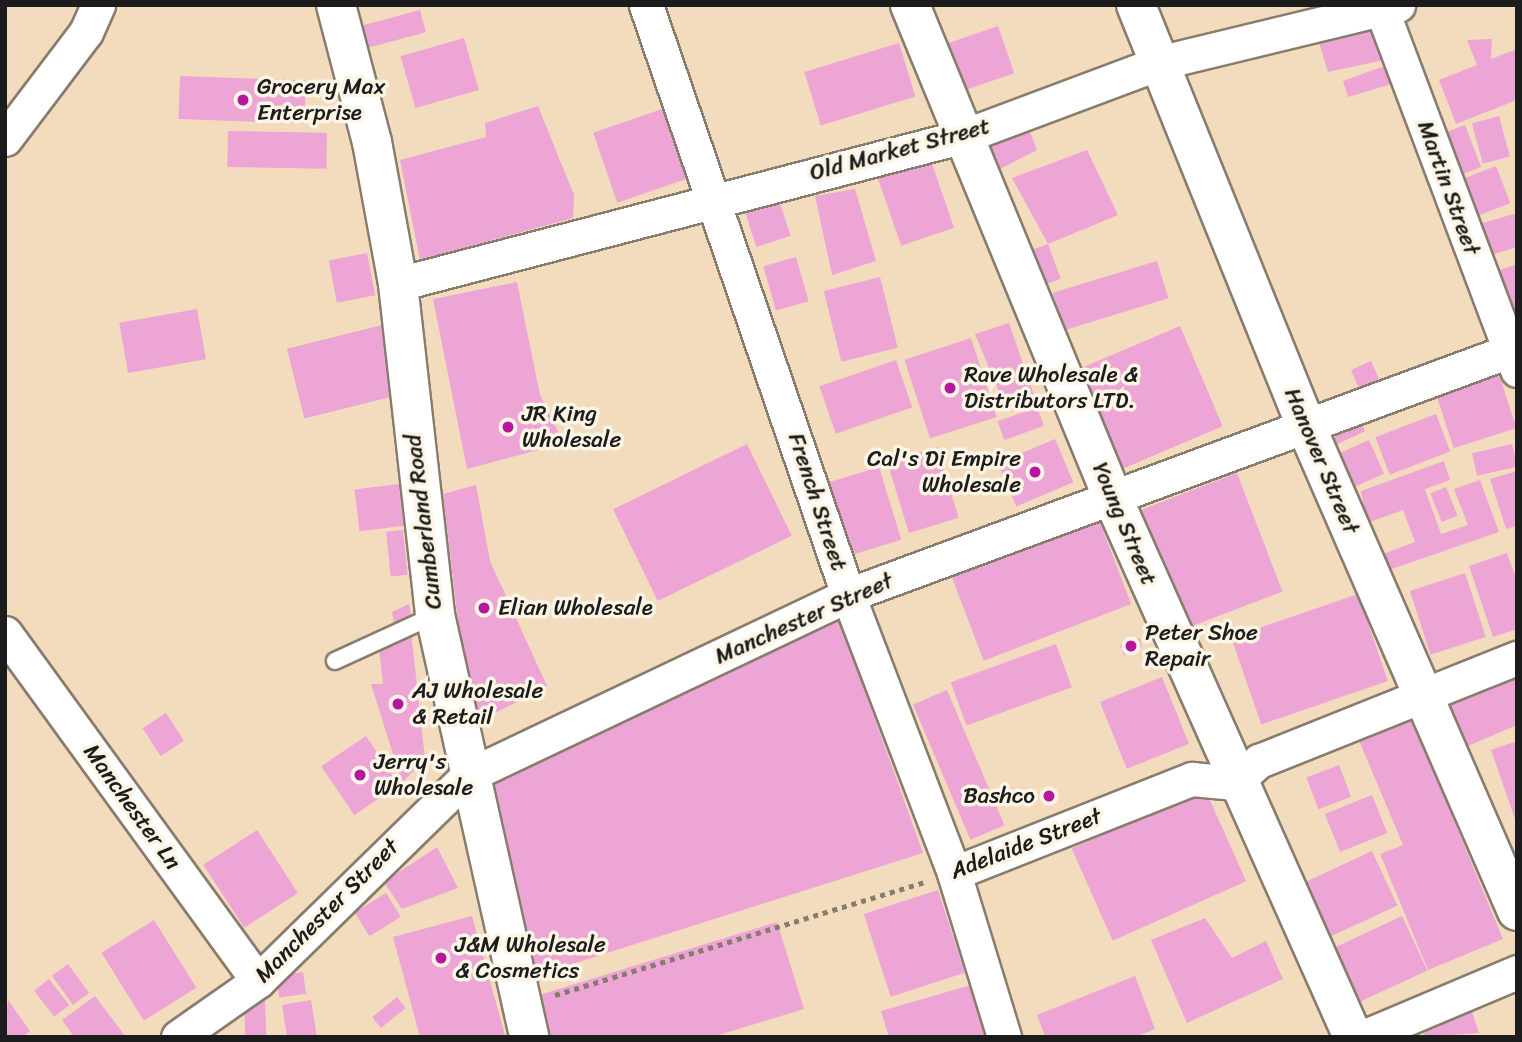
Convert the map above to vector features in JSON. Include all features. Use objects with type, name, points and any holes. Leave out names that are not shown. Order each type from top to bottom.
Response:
[{"type":"street","points":[[5,139],[86,32],[98,5]]},
{"type":"street","name":"Cumberland Road","points":[[336,5],[372,142],[398,284],[435,615],[467,776],[525,1021]]},
{"type":"street","name":"French Street","points":[[646,5],[716,197],[848,595],[954,873],[1004,1037]]},
{"type":"street","name":"Young Street","points":[[911,5],[1114,501],[1235,783],[1353,1037]]},
{"type":"street","name":"Hanover Street","points":[[1136,5],[1162,62],[1305,424],[1419,694],[1517,911]]},
{"type":"street","name":"Old Market Street","points":[[398,284],[716,197],[964,136],[1162,62],[1386,7]]},
{"type":"street","name":"Martin Street","points":[[1386,7],[1514,356]]},
{"type":"street","name":"Manchester Street","points":[[178,1037],[258,981],[467,776],[848,595],[1114,501],[1305,424],[1514,356]]},
{"type":"street","name":"Manchester Ln","points":[[5,633],[258,981]]},
{"type":"street","points":[[1235,783],[1259,761],[1419,694],[1517,658]]},
{"type":"street","name":"Adelaide Street","points":[[954,873],[1192,779],[1235,783]]},
{"type":"street","points":[[1363,1037],[1517,972]]},
{"type":"lane","points":[[335,661],[435,615]]},
{"type":"path","name":"Adelaide Street","points":[[525,1021],[954,873]]},
{"type":"building","points":[[420,10],[426,32],[368,48],[362,26]]},
{"type":"building","points":[[1375,16],[1384,60],[1328,72],[1316,33]]},
{"type":"building","points":[[998,26],[1014,73],[958,93],[941,46]]},
{"type":"building","points":[[464,38],[479,90],[415,108],[401,56]]},
{"type":"building","points":[[1492,39],[1491,59],[1517,49],[1517,100],[1456,124],[1439,80],[1477,65],[1467,40]]},
{"type":"building","points":[[899,43],[915,97],[821,125],[804,72]]},
{"type":"building","points":[[1390,64],[1395,83],[1348,97],[1343,81]]},
{"type":"building","name":"Grocery Max Enterprise","points":[[180,76],[306,80],[304,123],[178,119]]},
{"type":"building","points":[[538,106],[574,195],[573,218],[420,260],[400,160],[486,137],[485,123]]},
{"type":"building","points":[[665,108],[689,178],[617,203],[593,133]]},
{"type":"building","points":[[1023,113],[1037,150],[998,170],[979,129]]},
{"type":"building","points":[[1499,116],[1510,157],[1483,164],[1472,123]]},
{"type":"building","points":[[1465,125],[1481,167],[1452,178],[1436,136]]},
{"type":"building","points":[[228,131],[327,133],[326,169],[227,167]]},
{"type":"building","points":[[1087,150],[1118,215],[1048,244],[1012,178]]},
{"type":"building","points":[[928,152],[954,228],[901,246],[875,170]]},
{"type":"building","points":[[1496,166],[1510,203],[1476,217],[1461,179]]},
{"type":"building","points":[[855,189],[876,261],[832,275],[815,196]]},
{"type":"building","points":[[777,194],[791,236],[756,247],[743,205]]},
{"type":"building","points":[[1517,213],[1517,247],[1485,257],[1476,225]]},
{"type":"building","points":[[1048,244],[1061,279],[1033,289],[1021,254]]},
{"type":"building","points":[[367,253],[375,295],[337,303],[329,260]]},
{"type":"building","points":[[796,257],[809,301],[776,311],[763,266]]},
{"type":"building","points":[[1157,261],[1168,298],[1064,330],[1053,293]]},
{"type":"building","points":[[1517,264],[1517,323],[1492,273]]},
{"type":"building","points":[[880,277],[898,348],[841,362],[824,291]]},
{"type":"building","points":[[517,282],[540,395],[564,443],[467,469],[433,299]]},
{"type":"building","points":[[197,309],[206,359],[128,373],[119,323]]},
{"type":"building","points":[[1009,323],[1034,395],[1004,404],[975,334]]},
{"type":"building","points":[[382,325],[399,395],[304,419],[287,349]]},
{"type":"building","points":[[1180,326],[1223,426],[1117,471],[1074,371]]},
{"type":"building","name":"Rave Wholesale & Distributors LTD.","points":[[971,338],[997,417],[930,439],[904,360]]},
{"type":"building","points":[[896,360],[912,407],[836,434],[819,386]]},
{"type":"building","points":[[1371,361],[1381,383],[1361,392],[1351,370]]},
{"type":"building","points":[[1497,368],[1516,428],[1454,448],[1434,388]]},
{"type":"building","points":[[1037,407],[1044,426],[1004,440],[998,421]]},
{"type":"building","points":[[1357,414],[1365,431],[1329,448],[1321,431]]},
{"type":"building","points":[[1436,414],[1450,451],[1390,475],[1375,437]]},
{"type":"building","name":"Cal's Di Empire Wholesale","points":[[1055,439],[1073,482],[1016,506],[998,463]]},
{"type":"building","points":[[1369,440],[1384,474],[1354,487],[1339,453]]},
{"type":"building","points":[[747,444],[792,536],[658,601],[613,509]]},
{"type":"building","points":[[1512,444],[1517,466],[1477,476],[1472,453]]},
{"type":"building","points":[[937,447],[959,518],[909,533],[887,462]]},
{"type":"building","points":[[1444,461],[1450,480],[1425,489],[1441,534],[1468,525],[1454,489],[1480,480],[1499,532],[1386,571],[1380,555],[1415,542],[1403,510],[1367,523],[1361,491]]},
{"type":"building","points":[[879,467],[901,540],[851,555],[828,482]]},
{"type":"building","points":[[1517,471],[1517,526],[1506,529],[1490,479]]},
{"type":"building","points":[[1237,473],[1283,592],[1175,633],[1130,514]]},
{"type":"building","points":[[407,483],[412,525],[360,531],[354,489]]},
{"type":"building","points":[[476,485],[490,561],[547,686],[482,720],[465,680],[443,494]]},
{"type":"building","points":[[1446,487],[1458,516],[1442,522],[1430,493]]},
{"type":"building","points":[[1094,507],[1131,604],[984,661],[946,564]]},
{"type":"building","points":[[403,530],[408,575],[391,577],[386,532]]},
{"type":"building","points":[[1507,553],[1517,581],[1517,629],[1493,637],[1469,566]]},
{"type":"building","points":[[1465,573],[1486,637],[1431,655],[1410,591]]},
{"type":"building","points":[[1358,594],[1388,681],[1261,725],[1231,638]]},
{"type":"building","points":[[833,602],[923,853],[528,978],[470,765]]},
{"type":"building","points":[[409,604],[412,621],[395,628],[392,612]]},
{"type":"building","points":[[411,631],[425,759],[402,783],[371,684],[383,684],[379,648]]},
{"type":"building","name":"Peter Shoe Repair","points":[[1140,638],[1142,647],[1124,655],[1120,645]]},
{"type":"building","points":[[1056,644],[1072,687],[966,726],[951,682]]},
{"type":"building","points":[[1517,670],[1517,725],[1468,746],[1448,700]]},
{"type":"building","points":[[1162,677],[1189,744],[1127,769],[1100,702]]},
{"type":"building","points":[[947,690],[1004,825],[970,840],[913,704]]},
{"type":"building","points":[[166,713],[184,741],[160,756],[143,728]]},
{"type":"building","points":[[1411,717],[1503,939],[1428,970],[1380,854],[1403,845],[1358,738]]},
{"type":"building","name":"Jerry's Wholesale","points":[[366,736],[399,785],[354,815],[321,766]]},
{"type":"building","points":[[1517,741],[1517,822],[1516,822],[1491,750]]},
{"type":"building","points":[[1339,765],[1351,797],[1319,809],[1306,778]]},
{"type":"building","points":[[1205,789],[1246,881],[1113,941],[1072,848]]},
{"type":"building","points":[[1372,795],[1387,833],[1340,852],[1325,814]]},
{"type":"building","points":[[257,830],[298,893],[244,928],[203,865]]},
{"type":"building","points":[[437,847],[458,888],[402,909],[384,882]]},
{"type":"building","points":[[1372,851],[1397,905],[1328,937],[1303,883]]},
{"type":"building","points":[[938,890],[965,973],[891,997],[864,914]]},
{"type":"building","points":[[386,893],[401,917],[369,936],[355,913]]},
{"type":"building","points":[[472,916],[505,1035],[420,1037],[393,937]]},
{"type":"building","points":[[1402,916],[1427,970],[1357,1003],[1331,949]]},
{"type":"building","points":[[1205,918],[1232,958],[1266,941],[1283,979],[1187,1023],[1151,940]]},
{"type":"building","points":[[154,920],[196,988],[144,1021],[101,953]]},
{"type":"building","points":[[777,922],[804,1009],[712,1037],[548,1037],[536,996]]},
{"type":"building","points":[[68,964],[89,993],[73,1005],[52,976]]},
{"type":"building","points":[[303,972],[306,994],[279,998],[276,976]]},
{"type":"building","points":[[1135,976],[1155,1029],[1135,1037],[1045,1037],[1037,1015]]},
{"type":"building","points":[[49,979],[69,1005],[54,1017],[34,991]]},
{"type":"building","points":[[971,985],[986,1037],[889,1037],[881,1011]]},
{"type":"building","points":[[95,996],[126,1037],[74,1037],[62,1020]]},
{"type":"building","points":[[397,997],[406,1008],[381,1028],[372,1017]]},
{"type":"building","points":[[8,1000],[30,1031],[22,1037],[5,1037]]},
{"type":"building","points":[[265,1000],[266,1037],[245,1037],[244,1001]]},
{"type":"building","points":[[311,1000],[317,1037],[287,1037],[282,1005]]},
{"type":"building","points":[[1470,1006],[1479,1033],[1425,1037],[1420,1023]]},
{"type":"place","name":"Grocery Max Enterprise","points":[[243,100]]},
{"type":"place","name":"Rave Wholesale & Distributors LTD.","points":[[950,388]]},
{"type":"place","name":"JR King Wholesale","points":[[508,427]]},
{"type":"place","name":"Cal's Di Empire Wholesale","points":[[1035,472]]},
{"type":"place","name":"Elian Wholesale","points":[[484,608]]},
{"type":"place","name":"Peter Shoe Repair","points":[[1131,646]]},
{"type":"place","name":"AJ Wholesale & Retail","points":[[398,704]]},
{"type":"place","name":"Jerry's Wholesale","points":[[360,775]]},
{"type":"place","name":"Bashco","points":[[1049,796]]},
{"type":"place","name":"J&M Wholesale & Cosmetics","points":[[441,958]]}]
